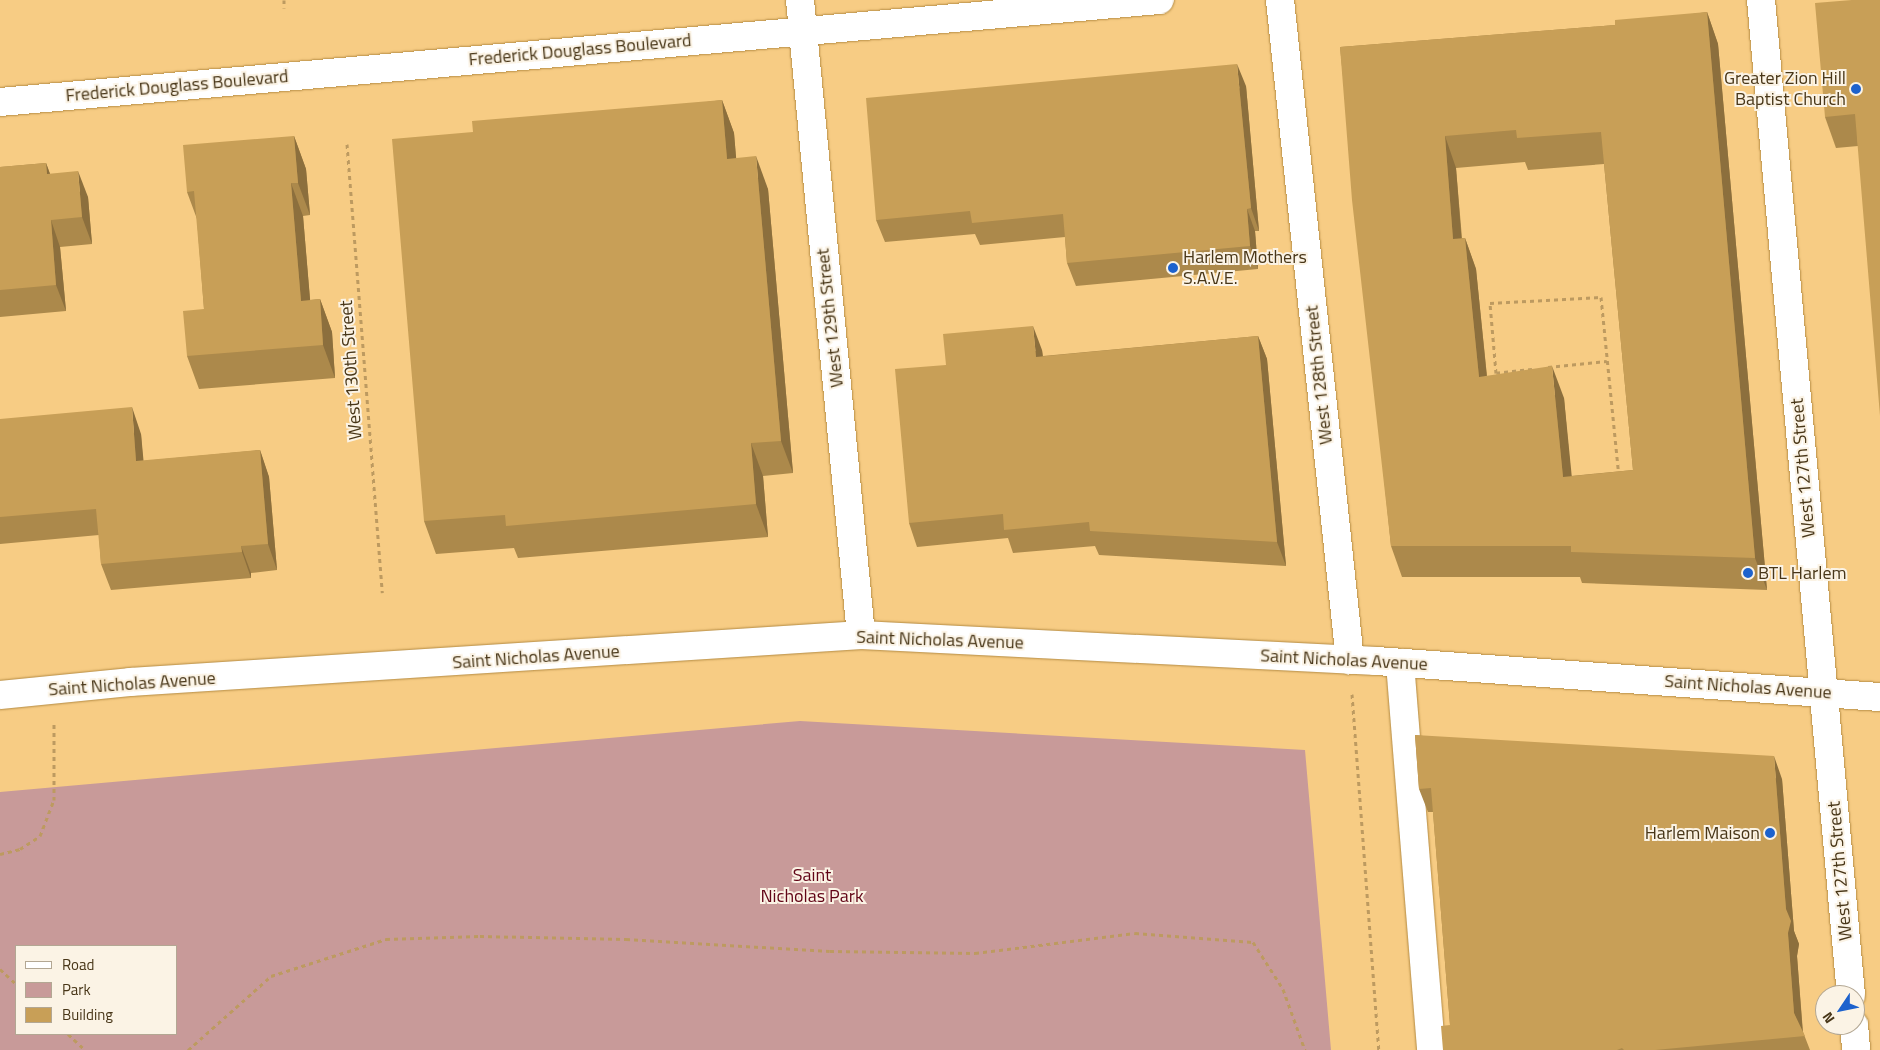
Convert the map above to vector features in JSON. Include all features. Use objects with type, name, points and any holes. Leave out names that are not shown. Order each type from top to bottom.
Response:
[{"type":"main road","name":"West 129th Street","points":[[800,0],[861,635]]},
{"type":"main road","name":"Frederick Douglass Boulevard","points":[[0,102],[1160,0]]},
{"type":"main road","name":"West 128th Street","points":[[1280,0],[1350,660]]},
{"type":"main road","name":"West 127th Street","points":[[1761,0],[1850,985]]},
{"type":"main road","name":"Saint Nicholas Avenue","points":[[0,694],[861,635],[1350,660],[1880,696]]},
{"type":"main road","points":[[1400,663],[1430,1050]]},
{"type":"main road","points":[[1855,1035],[1856,1050]]},
{"type":"path","points":[[284,0],[284,8]]},
{"type":"path","name":"West 130th Street","points":[[347,144],[382,593]]},
{"type":"path","points":[[1607,361],[1496,373],[1490,303],[1601,298],[1620,485]]},
{"type":"path","points":[[1350,660],[1379,1050]]},
{"type":"path","points":[[0,854],[20,849],[40,836],[54,800],[54,689]]},
{"type":"path","points":[[188,1050],[271,976],[386,939],[480,936],[626,938],[830,951],[975,953],[1135,933],[1253,942],[1283,989],[1305,1050]]},
{"type":"path","points":[[0,968],[15,983]]},
{"type":"path","points":[[69,1035],[86,1050]]},
{"type":"green space","name":"Saint Nicholas Park","points":[[800,721],[1305,750],[1331,1050],[0,1050],[0,792]]},
{"type":"building","points":[[1880,0],[1880,416],[1855,114],[1825,117],[1815,3]]},
{"type":"building","points":[[1707,12],[1755,558],[1571,552],[1571,546],[1391,546],[1352,200],[1340,47],[1615,25],[1615,20]],"holes":[[[1516,130],[1517,138],[1601,132],[1633,470],[1563,477],[1552,366],[1479,377],[1465,238],[1453,239],[1445,136]]]},
{"type":"building","points":[[1237,64],[1251,208],[1247,209],[1250,246],[1067,263],[1063,214],[972,223],[970,211],[876,220],[866,98]]},
{"type":"building","points":[[722,100],[727,159],[756,156],[781,441],[751,443],[756,504],[506,526],[505,515],[424,521],[392,139],[473,132],[472,121]]},
{"type":"building","points":[[294,136],[298,183],[291,183],[301,301],[320,299],[323,345],[187,356],[183,311],[204,309],[194,191],[187,192],[183,145]]},
{"type":"building","points":[[46,163],[47,174],[78,171],[82,217],[51,220],[56,285],[0,290],[0,167]]},
{"type":"building","points":[[1033,326],[1036,357],[1258,336],[1277,542],[1090,531],[1089,522],[1004,530],[1003,514],[909,523],[895,369],[946,365],[943,334]]},
{"type":"building","points":[[132,407],[136,461],[260,450],[268,544],[241,546],[242,552],[101,564],[96,509],[0,517],[0,419]]},
{"type":"building","points":[[1415,735],[1774,756],[1786,909],[1791,921],[1788,933],[1794,1013],[1805,1036],[1655,1050],[1624,1050],[1622,1048],[1617,1050],[1443,1050],[1441,1026],[1450,1025],[1431,788],[1419,789]]},
{"type":"place","name":"Greater Zion Hill Baptist Church","points":[[1856,89]]},
{"type":"place","name":"Harlem Mothers S.A.V.E.","points":[[1173,268]]},
{"type":"place","name":"BTL Harlem","points":[[1748,573]]},
{"type":"place","name":"Harlem Maison","points":[[1770,833]]}]
